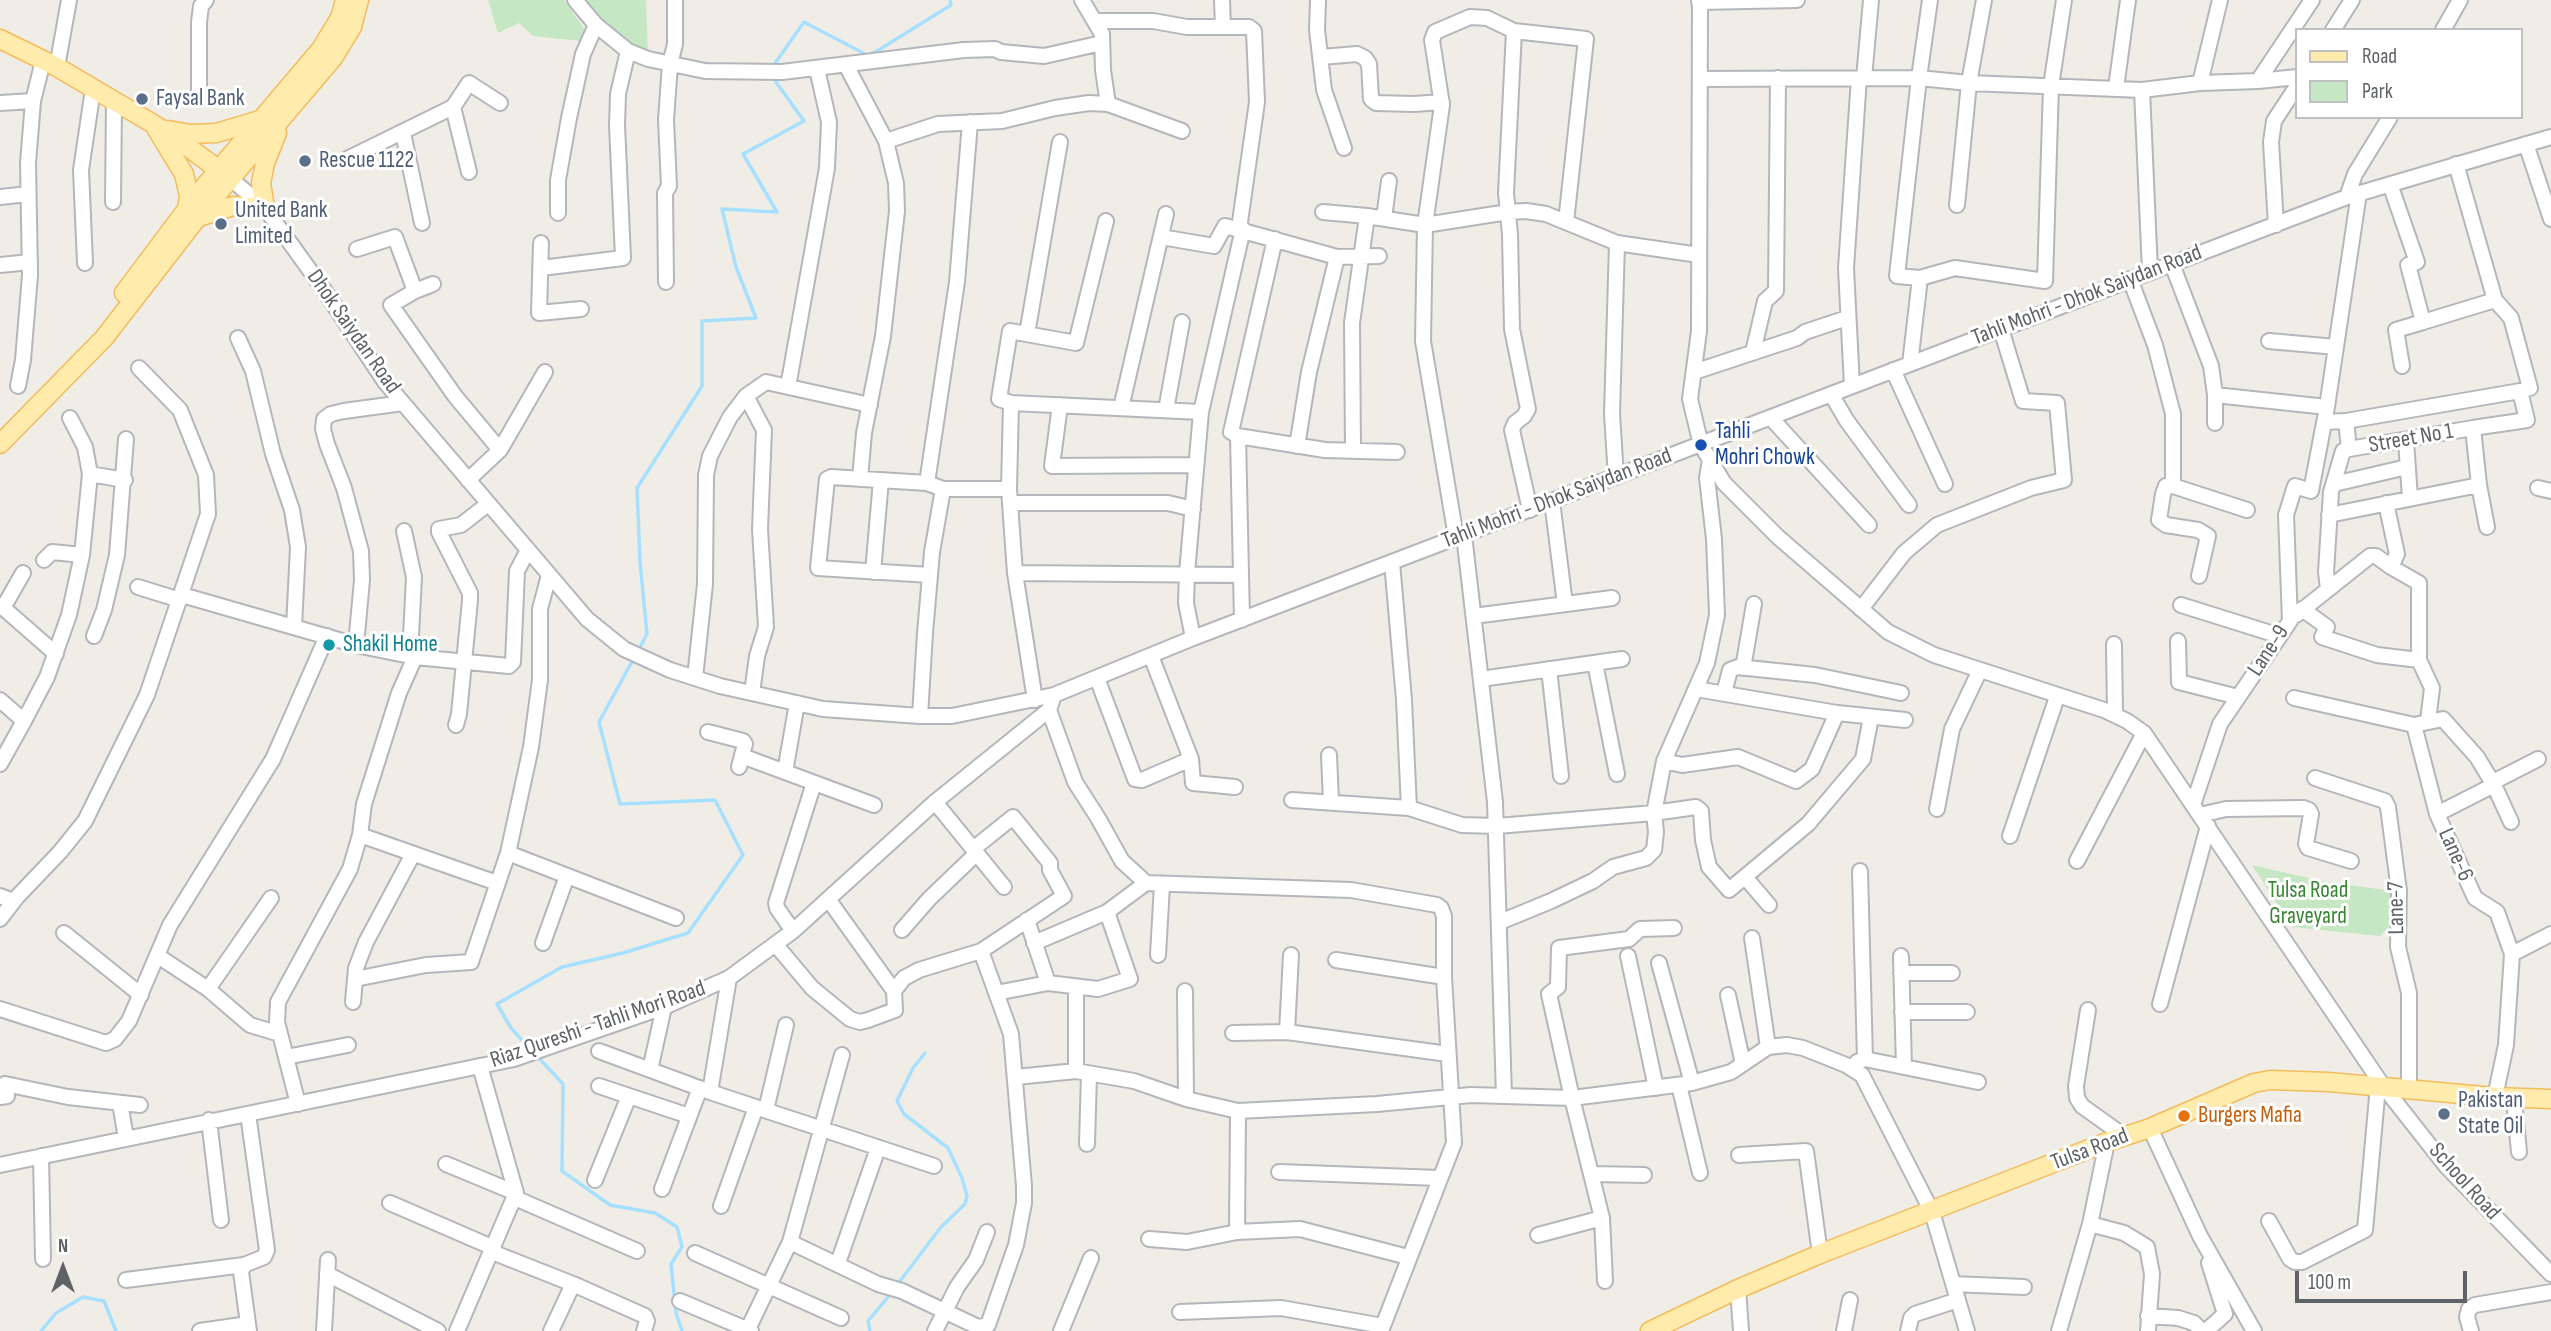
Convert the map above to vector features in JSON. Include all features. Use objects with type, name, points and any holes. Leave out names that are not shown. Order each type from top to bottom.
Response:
[{"type":"main road","points":[[225,175],[262,119],[321,49],[337,24],[345,0]]},
{"type":"main road","points":[[0,431],[92,334],[225,175],[282,120],[345,40],[352,27],[359,0]]},
{"type":"main road","name":"Dhok Saiydan Road","points":[[0,39],[50,64],[155,125],[225,175]]},
{"type":"main road","points":[[155,125],[191,134],[216,133],[262,119]]},
{"type":"main road","points":[[0,444],[104,338],[192,214],[225,207],[265,208],[261,190],[263,174],[282,120]]},
{"type":"main road","points":[[155,125],[184,174],[192,214]]},
{"type":"main road","name":"Tulsa Road","points":[[1650,1331],[1820,1254],[2107,1142],[2151,1128],[2254,1083],[2270,1080],[2380,1086],[2514,1099],[2551,1099]]},
{"type":"street","points":[[18,386],[23,360],[30,262],[28,163],[33,101],[50,64],[68,0]]},
{"type":"street","points":[[199,91],[199,22],[201,6],[205,0]]},
{"type":"street","points":[[575,0],[596,25],[628,51],[648,59],[705,71],[782,72],[995,48],[1001,52],[1044,56],[1102,43]]},
{"type":"street","points":[[666,282],[665,193],[669,186],[666,120],[670,64],[675,44],[675,0]]},
{"type":"street","points":[[1082,0],[1102,33],[1103,70],[1108,104]]},
{"type":"street","points":[[1222,0],[1223,27]]},
{"type":"street","points":[[1318,0],[1317,30],[1324,90],[1344,148]]},
{"type":"street","points":[[1797,0],[1700,1],[1699,331],[1690,399],[1694,424],[1701,445],[1724,483],[1769,528],[1888,632],[1934,655],[2115,715],[2144,733],[2077,861]]},
{"type":"street","points":[[1852,386],[1846,268],[1871,0]]},
{"type":"street","points":[[1930,0],[1897,276],[1920,278],[1955,268],[2045,281],[2051,86],[2064,0]]},
{"type":"street","points":[[1957,205],[1969,83],[1984,0]]},
{"type":"street","points":[[2116,88],[2129,0]]},
{"type":"street","points":[[2200,83],[2220,0]]},
{"type":"street","points":[[2258,81],[2312,0]]},
{"type":"street","points":[[2334,28],[2353,0]]},
{"type":"street","points":[[2444,28],[2460,0]]},
{"type":"street","points":[[1504,1096],[1497,826],[1474,616],[1423,341],[1425,225],[1441,102],[1434,32],[1470,17],[1487,18],[1514,32],[1586,39],[1566,222]]},
{"type":"street","points":[[1095,21],[1153,21],[1187,27],[1249,27],[1254,31],[1255,37],[1257,102],[1241,229],[1201,412],[1187,573],[1186,603],[1193,638]]},
{"type":"street","points":[[558,213],[558,180],[569,118],[583,54],[596,25]]},
{"type":"street","points":[[1514,32],[1506,193],[1512,329],[1528,409],[1512,430],[1530,510]]},
{"type":"street","points":[[541,268],[624,258],[617,125],[618,94],[628,51]]},
{"type":"street","points":[[1321,57],[1357,54],[1366,58],[1369,65],[1371,99],[1376,103],[1441,102]]},
{"type":"street","points":[[846,65],[886,141],[896,183],[897,211],[883,336],[864,433],[860,478]]},
{"type":"street","points":[[788,387],[827,169],[829,122],[817,69]]},
{"type":"street","points":[[1700,79],[1919,78],[1969,83],[2142,90],[2296,76]]},
{"type":"street","points":[[1754,352],[1765,301],[1776,290],[1778,78]]},
{"type":"street","points":[[347,159],[453,107],[469,83],[500,103]]},
{"type":"street","points":[[2276,225],[2271,142],[2274,121],[2296,88]]},
{"type":"street","points":[[85,262],[81,170],[93,89]]},
{"type":"street","points":[[2142,90],[2150,272]]},
{"type":"street","points":[[0,103],[33,101]]},
{"type":"street","points":[[113,202],[114,102]]},
{"type":"street","points":[[886,141],[938,124],[1002,121],[1089,103],[1108,104],[1182,131]]},
{"type":"street","points":[[453,107],[469,172]]},
{"type":"street","points":[[2386,119],[2355,174],[2336,347],[2324,422],[2346,421],[2530,388],[2511,318],[2494,300],[2456,164]]},
{"type":"street","points":[[927,482],[957,282],[970,122]]},
{"type":"street","points":[[402,133],[422,223]]},
{"type":"street","name":"Tahli Mohri - Dhok Saiydan Road","points":[[670,670],[823,709],[920,716],[952,716],[1054,695],[1193,638],[2353,195],[2551,137]]},
{"type":"street","points":[[1027,334],[1060,142]]},
{"type":"street","points":[[2526,144],[2551,219]]},
{"type":"street","name":"Dhok Saiydan Road","points":[[225,175],[265,208],[385,382],[587,619],[624,649],[670,670]]},
{"type":"street","points":[[1384,218],[1389,181]]},
{"type":"street","points":[[2390,184],[2417,262],[2408,265],[2423,323]]},
{"type":"street","points":[[0,197],[28,194]]},
{"type":"street","points":[[1324,212],[1425,225],[1508,212],[1546,215],[1617,243],[1699,255]]},
{"type":"street","points":[[1121,408],[1166,214]]},
{"type":"street","points":[[1353,450],[1352,323],[1367,216]]},
{"type":"street","points":[[1106,221],[1076,343],[1010,331],[999,399],[1011,403],[1201,412]]},
{"type":"street","points":[[1161,237],[1214,246],[1225,226],[1337,257],[1379,256]]},
{"type":"street","points":[[357,249],[395,237],[415,291]]},
{"type":"street","points":[[1275,239],[1231,432],[1238,436],[1297,446],[1397,452]]},
{"type":"street","points":[[541,243],[539,313],[581,309]]},
{"type":"street","points":[[1616,477],[1612,414],[1617,243]]},
{"type":"street","points":[[1297,446],[1309,372],[1337,257]]},
{"type":"street","points":[[0,265],[30,262]]},
{"type":"street","points":[[2172,264],[2211,366],[2215,423]]},
{"type":"street","points":[[1910,363],[1920,278]]},
{"type":"street","points":[[2130,279],[2155,345],[2173,414],[2173,486]]},
{"type":"street","points":[[433,284],[394,302],[391,305],[393,310],[455,396],[500,450]]},
{"type":"street","points":[[2402,366],[2396,330],[2494,300]]},
{"type":"street","points":[[1694,372],[1847,318]]},
{"type":"street","points":[[1166,410],[1182,321]]},
{"type":"street","points":[[1861,609],[1904,553],[1937,526],[2031,488],[2064,480],[2057,403],[2023,401],[2001,329]]},
{"type":"street","points":[[238,338],[253,371],[273,454],[292,510],[298,547],[294,627]]},
{"type":"street","points":[[2269,341],[2336,347]]},
{"type":"street","points":[[0,919],[7,899],[60,852],[85,821],[147,695],[208,513],[206,475],[180,410],[139,368]]},
{"type":"street","points":[[1893,370],[1945,484]]},
{"type":"street","points":[[468,480],[500,450],[545,372]]},
{"type":"street","points":[[695,678],[705,584],[706,475],[710,456],[730,417],[746,396],[766,382],[870,405]]},
{"type":"street","name":"Street No 1","points":[[2349,449],[2527,420],[2519,391]]},
{"type":"street","points":[[1831,394],[1847,421],[1909,505]]},
{"type":"street","points":[[2215,395],[2327,407]]},
{"type":"street","points":[[746,396],[764,430],[760,529],[766,627],[757,656],[752,693]]},
{"type":"street","points":[[356,645],[362,580],[361,551],[344,488],[327,444],[323,429],[324,419],[344,411],[403,403]]},
{"type":"street","points":[[1011,403],[1009,496],[1015,573],[1035,700]]},
{"type":"street","points":[[1060,405],[1052,466],[1196,465]]},
{"type":"street","points":[[0,764],[56,654],[69,615],[82,555],[90,474],[85,447],[70,418]]},
{"type":"street","points":[[1771,418],[1869,525]]},
{"type":"street","points":[[2328,589],[2326,572],[2329,515],[2343,451],[2349,449],[2346,421]]},
{"type":"street","name":"Lane-9","points":[[2160,1004],[2220,724],[2290,621],[2286,515],[2295,486],[2311,491],[2324,422]]},
{"type":"street","points":[[2473,428],[2487,527]]},
{"type":"street","points":[[1238,436],[1242,620]]},
{"type":"street","points":[[94,636],[104,610],[117,555],[125,480],[126,439]]},
{"type":"street","points":[[2406,440],[2410,498]]},
{"type":"street","points":[[1500,922],[1593,881],[1613,867],[1646,858],[1654,850],[1654,813],[1664,761],[1707,663],[1717,615],[1714,539],[1707,478],[1710,460]]},
{"type":"street","points":[[2334,484],[2407,467]]},
{"type":"street","points":[[90,474],[125,480]]},
{"type":"street","points":[[930,575],[820,569],[818,566],[827,479],[831,477],[927,482],[943,489],[1009,496],[1168,503],[1192,509]]},
{"type":"street","points":[[873,572],[881,480]]},
{"type":"street","points":[[2329,515],[2479,485]]},
{"type":"street","points":[[2199,576],[2208,536],[2198,530],[2166,525],[2159,520],[2166,486],[2247,510]]},
{"type":"street","points":[[920,716],[930,575],[943,489]]},
{"type":"street","points":[[1552,501],[1565,604]]},
{"type":"street","points":[[2290,621],[2370,555],[2376,555],[2391,567],[2397,554],[2386,503]]},
{"type":"street","points":[[456,726],[470,593],[439,529],[461,525],[488,504]]},
{"type":"street","points":[[299,1104],[280,1034],[278,1002],[350,869],[360,835],[364,804],[412,656],[414,577],[404,531]]},
{"type":"street","points":[[138,587],[356,645],[412,656],[512,665],[517,571],[528,550]]},
{"type":"street","points":[[44,560],[51,552],[82,555]]},
{"type":"street","points":[[1392,562],[1404,700],[1409,808]]},
{"type":"street","name":"Lane-6","points":[[2391,567],[2419,583],[2419,660],[2431,688],[2421,723],[2437,814],[2475,898],[2497,912],[2512,954],[2505,1045],[2495,1097]]},
{"type":"street","points":[[23,573],[1,606],[56,654]]},
{"type":"street","points":[[1015,573],[1241,575]]},
{"type":"street","points":[[355,979],[426,965],[471,962],[508,853],[531,747],[540,680],[540,609],[549,575]]},
{"type":"street","points":[[1474,616],[1612,598]]},
{"type":"street","points":[[1743,668],[1754,604]]},
{"type":"street","points":[[2181,605],[2280,636]]},
{"type":"street","points":[[2302,609],[2327,627],[2322,637],[2377,655],[2419,660]]},
{"type":"street","points":[[0,1009],[111,1042],[129,1021],[170,925],[273,759],[327,636]]},
{"type":"street","points":[[2178,641],[2179,682],[2238,697]]},
{"type":"street","points":[[2114,644],[2115,715]]},
{"type":"street","points":[[1151,656],[1191,759],[1193,783],[1235,787]]},
{"type":"street","points":[[1481,679],[1622,659]]},
{"type":"street","points":[[1595,663],[1617,774]]},
{"type":"street","points":[[1724,693],[1732,667],[1815,675],[1901,693]]},
{"type":"street","points":[[1549,669],[1561,776]]},
{"type":"street","points":[[1937,809],[1952,729],[1980,670]]},
{"type":"street","points":[[1097,678],[1135,779],[1142,780],[1191,759]]},
{"type":"street","points":[[1696,689],[1838,713],[1905,720]]},
{"type":"street","points":[[1054,695],[1049,710],[1074,782],[1122,861],[1146,883],[1351,890],[1437,905],[1444,916],[1444,977],[1454,1143],[1382,1328],[1281,1308],[1180,1312]]},
{"type":"street","points":[[2010,836],[2057,696]]},
{"type":"street","points":[[2294,698],[2421,723],[2444,719],[2477,757],[2493,783],[2511,822]]},
{"type":"street","points":[[0,700],[24,721]]},
{"type":"street","points":[[785,772],[797,703]]},
{"type":"street","name":"Riaz Qureshi - Tahli Mori Road","points":[[0,1165],[514,1059],[664,1007],[729,978],[776,945],[935,802],[1049,710]]},
{"type":"street","points":[[1664,761],[1682,765],[1738,757],[1796,781],[1812,769],[1838,713]]},
{"type":"street","points":[[1292,800],[1409,808],[1462,825],[1497,826],[1696,807],[1701,811],[1709,867],[1729,890],[1808,824],[1866,749],[1871,717]]},
{"type":"street","points":[[708,732],[743,741],[745,744],[741,761],[785,772],[874,805]]},
{"type":"street","name":"School Road","points":[[2144,733],[2380,1086],[2446,1166],[2551,1274]]},
{"type":"street","points":[[1329,755],[1331,801]]},
{"type":"street","points":[[2437,814],[2538,760]]},
{"type":"street","name":"Lane-7","points":[[2315,778],[2385,801],[2388,807],[2399,891],[2398,947],[2409,993],[2409,1089]]},
{"type":"street","points":[[793,931],[776,903],[814,783]]},
{"type":"street","points":[[935,802],[1004,887]]},
{"type":"street","points":[[2200,815],[2240,808],[2304,808],[2311,814],[2306,844],[2308,848],[2351,861]]},
{"type":"street","points":[[894,991],[904,978],[919,970],[981,951],[1064,896],[1050,870],[1050,863],[1013,817],[975,851],[902,930]]},
{"type":"street","points":[[360,835],[497,883]]},
{"type":"street","points":[[508,853],[676,918]]},
{"type":"street","points":[[353,1002],[356,968],[366,942],[413,854]]},
{"type":"street","points":[[1860,871],[1865,1059]]},
{"type":"street","points":[[543,943],[567,876]]},
{"type":"street","points":[[1745,877],[1769,905]]},
{"type":"street","points":[[1034,943],[1107,912],[1146,883]]},
{"type":"street","points":[[1158,954],[1162,885]]},
{"type":"street","points":[[208,989],[271,898]]},
{"type":"street","points":[[776,945],[813,988],[850,1019],[860,1022],[895,1010],[894,991],[828,899]]},
{"type":"street","points":[[996,993],[1048,983],[1098,989],[1130,979],[1107,912]]},
{"type":"street","points":[[1027,920],[1048,983]]},
{"type":"street","points":[[1605,1281],[1602,1218],[1549,995],[1558,987],[1559,948],[1629,939],[1640,929],[1674,928]]},
{"type":"street","points":[[64,933],[141,995]]},
{"type":"street","points":[[2512,954],[2551,934]]},
{"type":"street","points":[[1752,938],[1768,1048]]},
{"type":"street","points":[[790,1242],[978,1327],[988,1325],[1016,1245],[1024,1203],[1024,1186],[1011,1034],[981,951]]},
{"type":"street","points":[[1287,1032],[1291,954]]},
{"type":"street","points":[[158,956],[208,989],[250,1026],[280,1034]]},
{"type":"street","points":[[1628,956],[1656,1088]]},
{"type":"street","points":[[1901,956],[1904,1067]]},
{"type":"street","points":[[1336,960],[1444,977]]},
{"type":"street","points":[[1659,964],[1686,1084],[1700,1173]]},
{"type":"street","points":[[1901,973],[1952,973]]},
{"type":"street","points":[[662,1189],[689,1116],[705,1090],[729,978]]},
{"type":"street","points":[[1076,987],[1087,1144]]},
{"type":"street","points":[[1185,991],[1186,1099]]},
{"type":"street","points":[[1728,995],[1743,1064]]},
{"type":"street","points":[[650,1070],[664,1007]]},
{"type":"street","points":[[2088,1010],[2076,1086],[2077,1098],[2082,1106],[2124,1136]]},
{"type":"street","points":[[1902,1012],[1967,1012]]},
{"type":"street","points":[[721,1206],[761,1109],[786,1025]]},
{"type":"street","points":[[1233,1033],[1287,1032],[1448,1054]]},
{"type":"street","points":[[286,1057],[348,1045]]},
{"type":"street","points":[[1016,1077],[1083,1072],[1134,1081],[1186,1099],[1238,1111],[1453,1097],[1572,1098],[1686,1084],[1731,1072],[1768,1048],[1787,1045],[1803,1048],[1846,1065],[1861,1075],[1932,1212],[1967,1331]]},
{"type":"street","points":[[599,1051],[705,1090],[934,1167]]},
{"type":"street","points":[[680,1301],[748,1331],[767,1285],[790,1242],[842,1055]]},
{"type":"street","points":[[1846,1065],[1865,1059],[1979,1082]]},
{"type":"street","points":[[457,1331],[515,1196],[480,1066]]},
{"type":"street","points":[[0,1097],[7,1096],[5,1084],[68,1097],[141,1105]]},
{"type":"street","points":[[599,1086],[689,1116]]},
{"type":"street","points":[[2269,1221],[2290,1259],[2295,1262],[2302,1262],[2365,1230],[2380,1086]]},
{"type":"street","points":[[595,1180],[629,1096]]},
{"type":"street","points":[[2514,1099],[2519,1152]]},
{"type":"street","points":[[120,1103],[126,1138]]},
{"type":"street","points":[[1237,1232],[1238,1111]]},
{"type":"street","points":[[126,1280],[244,1265],[264,1257],[267,1250],[248,1114]]},
{"type":"street","points":[[209,1120],[221,1220]]},
{"type":"street","points":[[2151,1128],[2200,1236],[2253,1331]]},
{"type":"street","points":[[2059,1331],[2090,1224],[2107,1142]]},
{"type":"street","points":[[838,1264],[878,1148]]},
{"type":"street","points":[[1740,1155],[1806,1151],[1820,1254]]},
{"type":"street","points":[[41,1156],[43,1259]]},
{"type":"street","points":[[446,1164],[637,1251]]},
{"type":"street","points":[[1279,1172],[1440,1178]]},
{"type":"street","points":[[1592,1174],[1644,1175]]},
{"type":"street","points":[[390,1203],[645,1317],[647,1321],[644,1331]]},
{"type":"street","points":[[1538,1235],[1602,1218]]},
{"type":"street","points":[[2090,1224],[2124,1233],[2147,1247],[2152,1273],[2148,1324],[2186,1321],[2194,1323],[2204,1331],[2225,1314],[2200,1236]]},
{"type":"street","points":[[1149,1239],[1187,1242],[1237,1232],[1300,1229],[1408,1257]]},
{"type":"street","points":[[935,1331],[957,1287],[976,1260],[987,1232]]},
{"type":"street","points":[[695,1253],[841,1318]]},
{"type":"street","points":[[1061,1331],[1091,1258]]},
{"type":"street","points":[[200,1331],[249,1328],[241,1272],[244,1265]]},
{"type":"street","points":[[324,1331],[327,1267],[438,1331]]},
{"type":"street","points":[[551,1331],[573,1284]]},
{"type":"street","points":[[1954,1284],[2024,1287]]},
{"type":"street","points":[[1738,1289],[1741,1331]]},
{"type":"street","points":[[2471,1331],[2467,1317],[2469,1310],[2475,1305],[2551,1292]]},
{"type":"street","points":[[1844,1331],[1850,1300]]},
{"type":"street","points":[[1908,1331],[1910,1318],[1915,1314],[1958,1300]]},
{"type":"green space","points":[[488,0],[564,0],[585,30],[581,41],[533,36],[519,23],[498,33]]},
{"type":"green space","points":[[580,0],[646,0],[648,59],[605,30]]},
{"type":"green space","name":"Tulsa Road Graveyard","points":[[2252,865],[2322,881],[2399,892],[2399,917],[2380,936],[2292,927]]},
{"type":"waterway","points":[[771,69],[804,22],[869,56],[951,5],[950,0]]},
{"type":"waterway","points":[[638,651],[647,634],[637,488],[702,386],[702,321],[756,318],[736,267],[722,209],[777,212],[743,154],[804,121],[773,78]]},
{"type":"waterway","points":[[530,1049],[511,1028],[497,1004],[562,967],[623,953],[688,933],[743,855],[715,800],[620,804],[599,722],[634,658]]},
{"type":"waterway","points":[[897,1285],[941,1227],[965,1204],[967,1196],[948,1148],[904,1114],[897,1101],[913,1068],[925,1053]]},
{"type":"waterway","points":[[536,1055],[563,1084],[562,1171],[610,1205],[655,1213],[677,1227],[682,1247],[671,1264],[676,1313],[682,1331]]},
{"type":"waterway","points":[[870,1331],[868,1321],[893,1291]]},
{"type":"waterway","points":[[41,1331],[56,1313],[83,1297],[104,1301],[116,1331]]},
{"type":"place","name":"Faysal Bank","points":[[142,99]]},
{"type":"place","name":"Rescue 1122","points":[[305,161]]},
{"type":"place","name":"United Bank Limited","points":[[221,224]]},
{"type":"place","name":"Tahli Mohri Chowk","points":[[1701,445]]},
{"type":"place","name":"Shakil Home","points":[[329,645]]},
{"type":"place","name":"Pakistan State Oil","points":[[2444,1114]]},
{"type":"place","name":"Burgers Mafia","points":[[2184,1116]]}]
